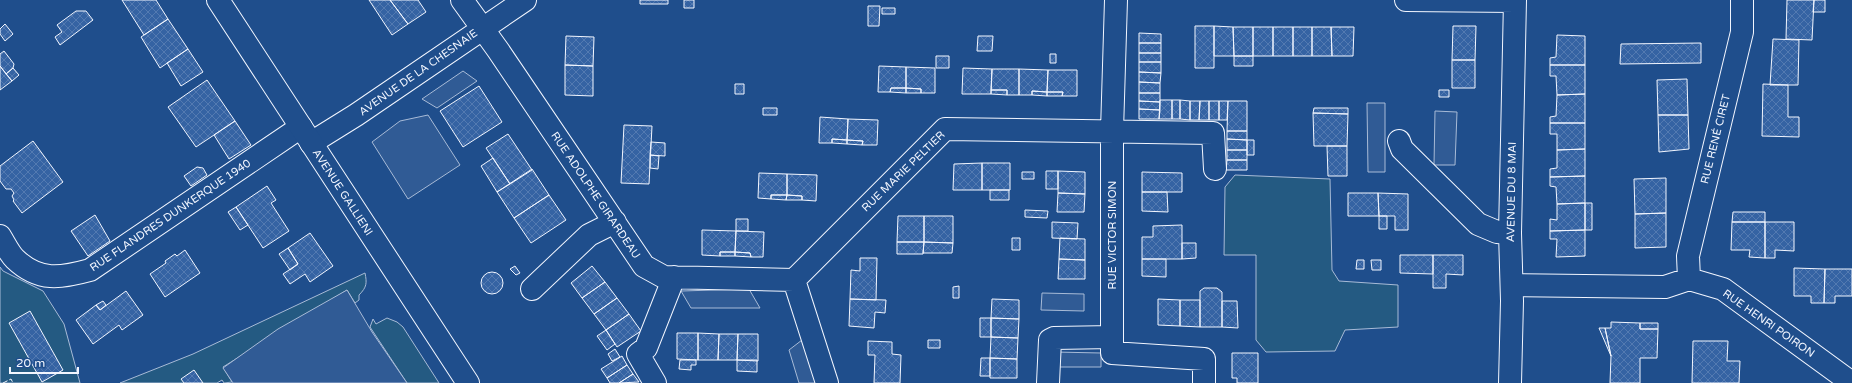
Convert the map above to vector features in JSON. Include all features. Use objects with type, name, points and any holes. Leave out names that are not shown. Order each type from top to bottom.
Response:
[{"type":"street","name":"AVENUE GALLIENI","points":[[218,0],[468,383]]},
{"type":"street","name":"RUE ADOLPHE GIRARDEAU","points":[[462,0],[483,28],[644,266],[664,277],[794,280]]},
{"type":"street","name":"AVENUE DE LA CHESNAIE","points":[[306,135],[356,115],[524,0]]},
{"type":"street","name":"RUE VICTOR SIMON","points":[[1116,0],[1112,131],[1112,353],[1204,359],[1204,383]]},
{"type":"street","points":[[1406,0],[1515,0]]},
{"type":"street","name":"AVENUE DU 8 MAI","points":[[1510,383],[1512,285],[1510,233],[1515,0]]},
{"type":"street","name":"RUE RENÉ CIRET","points":[[1689,279],[1688,256],[1742,32],[1742,0]]},
{"type":"street","name":"RUE MARIE PELTIER","points":[[794,280],[945,129],[1213,133],[1214,169]]},
{"type":"street","name":"RUE FLANDRES DUNKERQUE 1940","points":[[0,236],[14,259],[39,275],[66,277],[90,270],[306,135]]},
{"type":"street","points":[[1399,141],[1402,149],[1478,224],[1497,232],[1510,233]]},
{"type":"street","points":[[532,289],[589,236],[615,222]]},
{"type":"street","points":[[656,383],[638,354],[646,348],[674,277]]},
{"type":"street","points":[[1512,285],[1665,287],[1689,279]]},
{"type":"street","name":"RUE HENRI POIRON","points":[[1689,279],[1723,289],[1852,383]]},
{"type":"street","points":[[794,280],[827,383]]},
{"type":"street","points":[[1048,383],[1050,340],[1054,338],[1112,338]]},
{"type":"shaded area","points":[[463,71],[477,81],[437,108],[422,99]]},
{"type":"shaded area","points":[[1367,103],[1385,103],[1385,172],[1368,172]]},
{"type":"shaded area","points":[[1435,111],[1457,112],[1455,165],[1434,165]]},
{"type":"shaded area","points":[[428,115],[460,165],[408,199],[372,142],[400,121]]},
{"type":"shaded area","points":[[1235,175],[1330,179],[1332,270],[1339,281],[1398,285],[1398,327],[1345,330],[1335,351],[1266,352],[1256,340],[1256,255],[1224,255],[1225,187]]},
{"type":"shaded area","points":[[0,267],[3,271],[43,291],[64,324],[80,383],[0,383]]},
{"type":"shaded area","points":[[365,273],[366,285],[364,290],[359,295],[359,300],[355,303],[347,290],[223,367],[232,382],[224,383],[222,380],[217,383],[120,383],[193,354]]},
{"type":"shaded area","points":[[749,289],[760,308],[691,308],[681,291]]},
{"type":"shaded area","points":[[347,290],[372,332],[407,383],[233,383],[223,368],[278,329]]},
{"type":"shaded area","points":[[1042,293],[1084,294],[1084,311],[1041,310]]},
{"type":"shaded area","points":[[387,318],[397,322],[403,327],[439,383],[407,383],[370,327],[373,319],[376,324]]},
{"type":"shaded area","points":[[802,340],[816,383],[799,383],[789,350]]},
{"type":"shaded area","points":[[1055,352],[1101,353],[1101,367],[1055,367]]},
{"type":"building","points":[[122,0],[156,0],[168,19],[144,35]]},
{"type":"building","points":[[369,0],[390,0],[408,24],[392,35]]},
{"type":"building","points":[[390,0],[418,0],[426,12],[408,24]]},
{"type":"building","points":[[640,0],[668,0],[668,4],[640,4]]},
{"type":"building","points":[[684,0],[694,0],[694,8],[684,8]]},
{"type":"building","points":[[1787,0],[1814,0],[1812,40],[1786,39]]},
{"type":"building","points":[[1814,0],[1825,0],[1825,12],[1813,12]]},
{"type":"building","points":[[868,6],[880,6],[879,26],[868,26]]},
{"type":"building","points":[[882,8],[895,8],[895,14],[882,14]]},
{"type":"building","points":[[76,11],[86,11],[93,20],[60,45],[55,37],[62,32],[57,25]]},
{"type":"building","points":[[168,19],[188,49],[160,68],[141,37]]},
{"type":"building","points":[[5,24],[13,34],[5,41],[0,34],[0,29]]},
{"type":"building","points":[[1195,26],[1214,26],[1214,68],[1195,68]]},
{"type":"building","points":[[1214,26],[1233,27],[1234,56],[1214,56]]},
{"type":"building","points":[[1453,26],[1476,26],[1475,60],[1452,60]]},
{"type":"building","points":[[1233,27],[1253,27],[1253,56],[1234,56]]},
{"type":"building","points":[[1253,27],[1273,27],[1273,56],[1253,56]]},
{"type":"building","points":[[1273,27],[1293,27],[1293,56],[1273,56]]},
{"type":"building","points":[[1293,27],[1312,27],[1312,56],[1293,56]]},
{"type":"building","points":[[1312,27],[1331,27],[1332,56],[1312,56]]},
{"type":"building","points":[[1331,27],[1354,27],[1353,56],[1332,56]]},
{"type":"building","points":[[1139,33],[1161,34],[1161,43],[1139,43]]},
{"type":"building","points":[[1557,35],[1585,36],[1585,65],[1550,65],[1550,58],[1556,57]]},
{"type":"building","points":[[566,36],[594,37],[593,66],[565,65]]},
{"type":"building","points":[[978,36],[993,36],[992,51],[977,51]]},
{"type":"building","points":[[1773,39],[1799,40],[1798,85],[1770,85]]},
{"type":"building","points":[[1139,43],[1161,43],[1161,53],[1139,53]]},
{"type":"building","points":[[1701,43],[1701,63],[1620,64],[1621,44]]},
{"type":"building","points":[[188,49],[203,72],[181,86],[167,63]]},
{"type":"building","points":[[4,51],[14,64],[13,68],[6,74],[0,66],[0,54]]},
{"type":"building","points":[[1139,53],[1161,53],[1161,62],[1139,62]]},
{"type":"building","points":[[1050,54],[1056,54],[1056,63],[1050,63]]},
{"type":"building","points":[[936,56],[949,56],[949,68],[936,68]]},
{"type":"building","points":[[1234,56],[1253,56],[1253,66],[1234,66]]},
{"type":"building","points":[[1452,60],[1475,60],[1475,88],[1452,88]]},
{"type":"building","points":[[1139,62],[1161,62],[1161,73],[1139,72]]},
{"type":"building","points":[[565,65],[593,66],[593,96],[565,95]]},
{"type":"building","points":[[1550,65],[1585,65],[1585,94],[1557,95],[1556,76],[1550,76]]},
{"type":"building","points":[[0,66],[12,81],[0,90]]},
{"type":"building","points":[[879,66],[906,67],[906,88],[891,88],[890,92],[878,92]]},
{"type":"building","points":[[906,67],[935,68],[935,93],[921,93],[921,89],[906,88]]},
{"type":"building","points":[[13,68],[19,75],[12,81],[6,74]]},
{"type":"building","points":[[963,68],[992,69],[991,94],[962,94]]},
{"type":"building","points":[[992,69],[1019,69],[1019,95],[1007,95],[1007,90],[991,90]]},
{"type":"building","points":[[1019,69],[1048,70],[1047,92],[1032,91],[1032,95],[1019,95]]},
{"type":"building","points":[[1048,70],[1077,70],[1077,96],[1062,96],[1063,92],[1047,92]]},
{"type":"building","points":[[1139,72],[1161,73],[1160,83],[1139,82]]},
{"type":"building","points":[[1687,79],[1688,115],[1658,115],[1657,80]]},
{"type":"building","points":[[207,80],[235,121],[196,147],[168,107]]},
{"type":"building","points":[[1139,82],[1160,83],[1160,93],[1139,93]]},
{"type":"building","points":[[735,84],[744,84],[744,94],[735,94]]},
{"type":"building","points":[[1763,84],[1788,85],[1788,117],[1799,117],[1799,137],[1762,136]]},
{"type":"building","points":[[479,86],[502,122],[463,147],[440,111]]},
{"type":"building","points":[[891,88],[906,88],[906,93],[890,92]]},
{"type":"building","points":[[906,88],[921,89],[921,93],[906,93]]},
{"type":"building","points":[[991,90],[1007,90],[1007,95],[991,94]]},
{"type":"building","points":[[1439,90],[1449,90],[1449,97],[1439,97]]},
{"type":"building","points":[[1032,91],[1047,92],[1047,96],[1032,95]]},
{"type":"building","points":[[1047,92],[1063,92],[1062,96],[1047,96]]},
{"type":"building","points":[[1139,93],[1160,93],[1160,102],[1139,101]]},
{"type":"building","points":[[1585,94],[1585,123],[1550,123],[1550,117],[1556,116],[1557,95]]},
{"type":"building","points":[[1160,100],[1172,100],[1172,119],[1159,119]]},
{"type":"building","points":[[1172,100],[1180,100],[1180,119],[1172,119]]},
{"type":"building","points":[[1180,100],[1190,101],[1190,120],[1180,119]]},
{"type":"building","points":[[1139,101],[1160,102],[1160,110],[1139,109]]},
{"type":"building","points":[[1190,101],[1200,101],[1199,120],[1190,120]]},
{"type":"building","points":[[1200,101],[1209,101],[1209,120],[1199,120]]},
{"type":"building","points":[[1209,101],[1219,101],[1219,120],[1209,120]]},
{"type":"building","points":[[1219,101],[1228,101],[1227,120],[1219,120]]},
{"type":"building","points":[[1228,101],[1247,101],[1247,131],[1227,131]]},
{"type":"building","points":[[763,108],[777,108],[777,115],[763,115]]},
{"type":"building","points":[[1314,108],[1348,108],[1348,114],[1313,113]]},
{"type":"building","points":[[1139,109],[1160,110],[1159,119],[1139,119]]},
{"type":"building","points":[[1313,113],[1348,114],[1347,146],[1314,146]]},
{"type":"building","points":[[1658,115],[1688,115],[1689,149],[1659,152]]},
{"type":"building","points":[[820,117],[848,119],[847,140],[832,139],[832,143],[819,143]]},
{"type":"building","points":[[848,119],[878,120],[877,145],[862,145],[863,141],[847,140]]},
{"type":"building","points":[[235,121],[251,145],[229,159],[214,135]]},
{"type":"building","points":[[1550,123],[1585,123],[1585,149],[1557,150],[1557,134],[1550,134]]},
{"type":"building","points":[[624,125],[652,126],[649,184],[621,183]]},
{"type":"building","points":[[1227,131],[1247,131],[1247,140],[1227,139]]},
{"type":"building","points":[[508,134],[532,170],[510,184],[486,148]]},
{"type":"building","points":[[832,139],[847,140],[847,144],[832,143]]},
{"type":"building","points":[[1227,139],[1247,140],[1247,150],[1227,150]]},
{"type":"building","points":[[847,140],[863,141],[862,145],[847,144]]},
{"type":"building","points":[[1247,140],[1254,140],[1254,155],[1247,155]]},
{"type":"building","points":[[33,141],[63,182],[22,213],[13,201],[12,196],[14,193],[11,189],[6,189],[0,181],[0,166]]},
{"type":"building","points":[[651,142],[665,143],[665,156],[650,155]]},
{"type":"building","points":[[1327,146],[1347,146],[1347,176],[1328,176]]},
{"type":"building","points":[[1585,149],[1585,176],[1550,177],[1550,169],[1557,168],[1557,150]]},
{"type":"building","points":[[1227,150],[1247,150],[1247,160],[1227,160]]},
{"type":"building","points":[[650,155],[659,156],[658,169],[650,168]]},
{"type":"building","points":[[493,158],[510,184],[497,192],[481,166]]},
{"type":"building","points":[[1227,160],[1247,160],[1247,170],[1226,170]]},
{"type":"building","points":[[982,163],[1010,163],[1010,190],[982,190]]},
{"type":"building","points":[[982,163],[982,190],[953,190],[954,164]]},
{"type":"building","points":[[197,167],[203,168],[207,175],[191,186],[184,176]]},
{"type":"building","points":[[532,169],[549,195],[514,218],[497,192]]},
{"type":"building","points":[[1046,171],[1058,171],[1058,189],[1046,189]]},
{"type":"building","points":[[1058,171],[1085,172],[1085,194],[1058,193]]},
{"type":"building","points":[[1022,172],[1034,172],[1034,179],[1022,179]]},
{"type":"building","points":[[1142,172],[1182,173],[1182,192],[1142,192]]},
{"type":"building","points":[[759,173],[787,174],[787,195],[771,195],[771,199],[758,198]]},
{"type":"building","points":[[787,174],[817,175],[816,201],[802,200],[802,196],[787,195]]},
{"type":"building","points":[[1585,176],[1585,203],[1557,204],[1556,187],[1550,186],[1550,177]]},
{"type":"building","points":[[1666,178],[1666,213],[1635,214],[1634,179]]},
{"type":"building","points":[[267,186],[276,200],[271,203],[289,231],[263,248],[236,207]]},
{"type":"building","points":[[990,190],[1009,190],[1009,200],[990,200]]},
{"type":"building","points":[[1142,192],[1167,192],[1168,212],[1142,211]]},
{"type":"building","points":[[1058,193],[1085,194],[1084,212],[1057,212]]},
{"type":"building","points":[[1348,193],[1378,193],[1379,216],[1348,216]]},
{"type":"building","points":[[1378,193],[1408,194],[1408,230],[1395,230],[1395,216],[1379,216]]},
{"type":"building","points":[[549,195],[566,220],[531,243],[514,218]]},
{"type":"building","points":[[771,195],[787,195],[786,200],[771,199]]},
{"type":"building","points":[[787,195],[802,196],[802,200],[786,200]]},
{"type":"building","points":[[1585,203],[1585,230],[1550,231],[1550,219],[1557,220],[1557,204]]},
{"type":"building","points":[[1585,203],[1592,203],[1592,230],[1585,230]]},
{"type":"building","points":[[236,207],[248,225],[240,230],[228,212]]},
{"type":"building","points":[[1025,210],[1048,211],[1047,218],[1025,217]]},
{"type":"building","points":[[1733,212],[1765,212],[1765,222],[1732,222]]},
{"type":"building","points":[[1666,213],[1666,247],[1635,248],[1635,214]]},
{"type":"building","points":[[95,215],[110,241],[88,256],[71,231]]},
{"type":"building","points":[[898,216],[924,216],[924,242],[897,242]]},
{"type":"building","points":[[924,216],[953,216],[953,243],[924,242]]},
{"type":"building","points":[[1379,216],[1387,216],[1387,229],[1379,229]]},
{"type":"building","points":[[736,219],[748,219],[748,231],[736,231]]},
{"type":"building","points":[[1052,222],[1078,223],[1077,239],[1052,238]]},
{"type":"building","points":[[1732,222],[1765,222],[1765,258],[1749,257],[1750,250],[1731,250]]},
{"type":"building","points":[[1765,222],[1794,222],[1794,251],[1775,250],[1775,258],[1765,258]]},
{"type":"building","points":[[1182,225],[1182,259],[1142,259],[1142,237],[1153,237],[1153,226]]},
{"type":"building","points":[[702,230],[736,231],[735,252],[720,252],[720,256],[702,255]]},
{"type":"building","points":[[1585,230],[1585,256],[1556,257],[1557,239],[1550,239],[1550,231]]},
{"type":"building","points":[[736,231],[764,232],[763,257],[751,257],[750,253],[735,252]]},
{"type":"building","points":[[310,233],[333,266],[310,282],[305,274],[290,284],[283,274],[298,264],[288,248]]},
{"type":"building","points":[[1012,238],[1020,238],[1020,250],[1012,250]]},
{"type":"building","points":[[1060,238],[1085,239],[1085,260],[1059,259]]},
{"type":"building","points":[[897,242],[924,242],[923,254],[897,254]]},
{"type":"building","points":[[924,242],[953,243],[952,253],[923,253]]},
{"type":"building","points":[[1182,243],[1196,243],[1196,258],[1182,259]]},
{"type":"building","points":[[288,248],[298,264],[290,270],[279,254]]},
{"type":"building","points":[[185,250],[200,273],[165,297],[150,274],[166,263],[165,261],[175,254],[177,256]]},
{"type":"building","points":[[720,252],[735,252],[735,256],[720,256]]},
{"type":"building","points":[[735,252],[750,253],[751,257],[735,256]]},
{"type":"building","points":[[1400,255],[1433,255],[1433,274],[1400,273]]},
{"type":"building","points":[[1433,255],[1463,255],[1463,275],[1446,274],[1446,288],[1433,288]]},
{"type":"building","points":[[860,258],[877,258],[876,300],[850,299],[851,270],[860,271]]},
{"type":"building","points":[[1059,259],[1085,260],[1085,279],[1058,279]]},
{"type":"building","points":[[1142,259],[1166,259],[1166,277],[1142,276]]},
{"type":"building","points":[[1357,260],[1364,260],[1364,269],[1356,269]]},
{"type":"building","points":[[1371,260],[1381,260],[1381,270],[1372,270]]},
{"type":"building","points":[[515,266],[520,273],[516,275],[510,269]]},
{"type":"building","points":[[592,266],[605,282],[582,298],[571,283]]},
{"type":"building","points":[[1794,268],[1825,269],[1824,303],[1811,303],[1811,296],[1794,296]]},
{"type":"building","points":[[1825,269],[1852,269],[1852,296],[1835,296],[1835,303],[1824,303]]},
{"type":"building","points":[[492,272],[500,275],[503,283],[500,291],[492,294],[484,291],[481,283],[484,275]]},
{"type":"building","points":[[605,282],[617,298],[594,314],[582,298]]},
{"type":"building","points":[[959,286],[959,298],[953,298],[953,287]]},
{"type":"building","points":[[1204,288],[1217,288],[1222,292],[1222,327],[1200,327],[1200,291]]},
{"type":"building","points":[[126,291],[143,315],[122,330],[119,325],[93,344],[76,320],[96,305],[100,310]]},
{"type":"building","points":[[617,298],[629,314],[606,330],[594,314]]},
{"type":"building","points":[[850,299],[886,300],[885,313],[875,312],[874,328],[849,326]]},
{"type":"building","points":[[992,299],[1019,300],[1019,319],[991,318]]},
{"type":"building","points":[[1158,299],[1180,300],[1180,326],[1158,325]]},
{"type":"building","points":[[1180,300],[1200,300],[1200,327],[1180,326]]},
{"type":"building","points":[[103,301],[106,305],[100,310],[96,305]]},
{"type":"building","points":[[1222,301],[1237,301],[1238,328],[1222,327]]},
{"type":"building","points":[[30,311],[63,370],[42,382],[9,323]]},
{"type":"building","points":[[629,314],[641,331],[617,347],[606,330]]},
{"type":"building","points":[[980,318],[991,318],[991,337],[980,337]]},
{"type":"building","points":[[991,318],[1019,319],[1018,338],[991,337]]},
{"type":"building","points":[[1611,322],[1640,323],[1640,329],[1658,329],[1657,358],[1640,358],[1640,383],[1610,383],[1611,356],[1605,328],[1611,328]]},
{"type":"building","points":[[1640,323],[1658,323],[1658,329],[1640,329]]},
{"type":"building","points":[[1599,328],[1605,328],[1611,356]]},
{"type":"building","points":[[606,330],[615,344],[607,350],[597,336]]},
{"type":"building","points":[[677,333],[698,333],[698,360],[677,359]]},
{"type":"building","points":[[698,333],[719,334],[718,360],[698,360]]},
{"type":"building","points":[[719,334],[738,334],[737,360],[718,360]]},
{"type":"building","points":[[738,334],[758,334],[758,361],[737,360]]},
{"type":"building","points":[[991,337],[1018,338],[1017,359],[990,358]]},
{"type":"building","points":[[928,340],[940,340],[940,348],[928,348]]},
{"type":"building","points":[[868,341],[892,342],[892,354],[901,355],[900,383],[874,383],[875,355],[868,355]]},
{"type":"building","points":[[1693,341],[1728,341],[1727,361],[1740,361],[1739,383],[1692,383]]},
{"type":"building","points":[[615,349],[620,357],[612,361],[608,354]]},
{"type":"building","points":[[1232,353],[1258,353],[1258,383],[1237,383],[1237,378],[1232,378]]},
{"type":"building","points":[[622,356],[627,365],[607,378],[601,369]]},
{"type":"building","points":[[981,358],[990,358],[990,376],[980,376]]},
{"type":"building","points":[[990,358],[1017,359],[1017,378],[990,378]]},
{"type":"building","points":[[680,360],[696,360],[696,365],[691,365],[691,370],[679,369]]},
{"type":"building","points":[[737,360],[757,360],[757,372],[737,371]]},
{"type":"building","points":[[627,365],[633,374],[619,383],[610,383],[607,378]]},
{"type":"building","points":[[194,370],[203,383],[184,383],[181,379]]},
{"type":"building","points":[[633,374],[639,382],[619,383]]},
{"type":"fence","points":[[3,383],[11,379],[13,383]]}]
